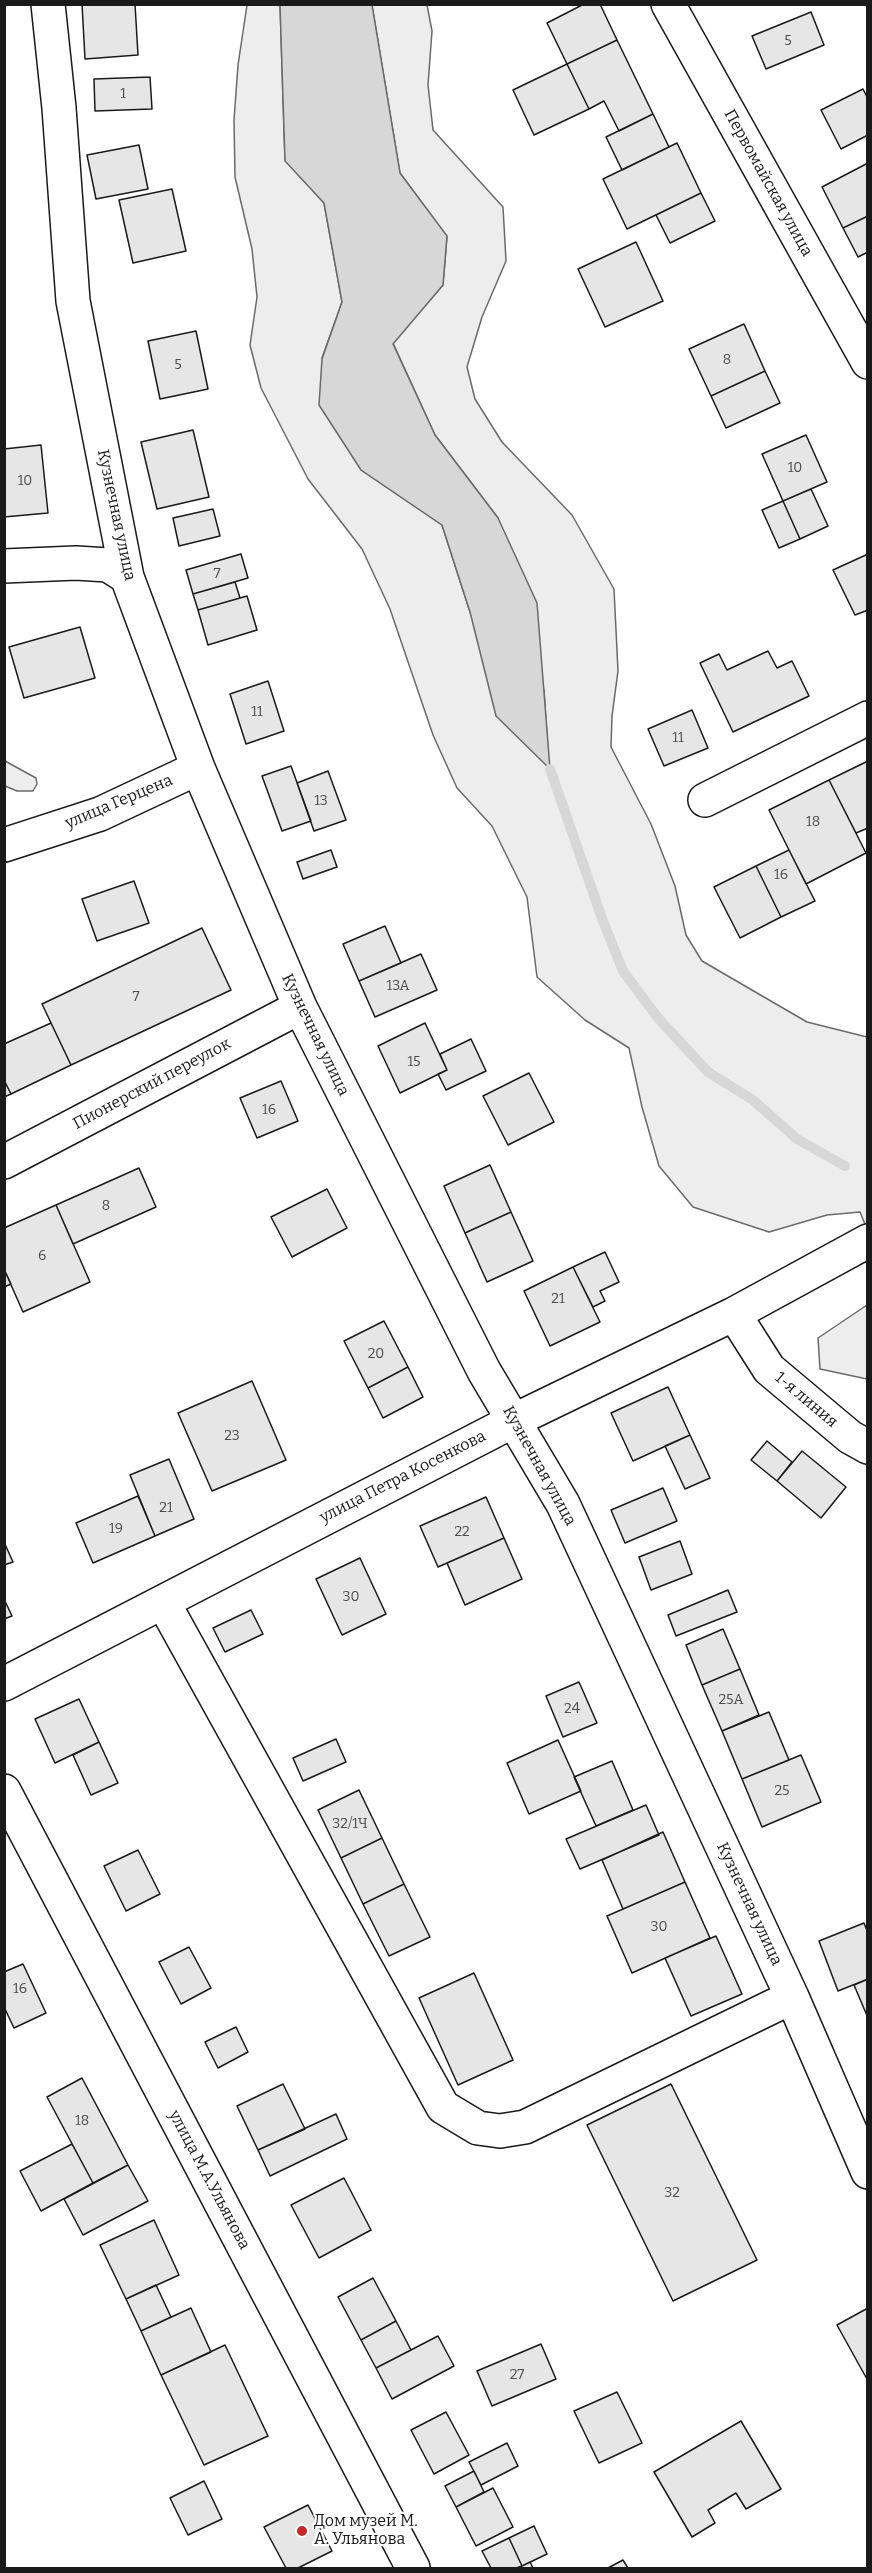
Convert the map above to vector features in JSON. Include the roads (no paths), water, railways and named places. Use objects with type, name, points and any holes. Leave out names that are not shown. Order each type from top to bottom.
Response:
[{"type":"street","name":"Кузнечная улица","points":[[48,4],[59,108],[73,301],[127,577],[198,768],[300,1007],[484,1371],[515,1420],[562,1504],[792,1997],[867,2172]]},
{"type":"street","name":"Первомайская улица","points":[[668,4],[867,362]]},
{"type":"street","points":[[4,566],[76,563],[108,565],[127,577]]},
{"type":"street","points":[[705,800],[867,718]]},
{"type":"street","name":"улица Герцена","points":[[4,845],[100,814],[198,768]]},
{"type":"street","name":"Пионерский переулок","points":[[4,1161],[300,1007]]},
{"type":"street","name":"улица Петра Косенкова","points":[[4,1684],[515,1420],[734,1314],[867,1241]]},
{"type":"street","name":"1-я линия","points":[[734,1314],[769,1369],[850,1437],[867,1447]]},
{"type":"street","points":[[163,1602],[442,2107],[478,2128],[500,2131],[525,2127],[792,1997]]},
{"type":"street","name":"улица М.А.Ульянова","points":[[4,1791],[413,2568]]},
{"type":"waterway","points":[[550,769],[603,921],[623,971],[658,1018],[708,1072],[753,1100],[797,1139],[845,1166]]},
{"type":"place","name":"Дом музей М. А. Ульянова","points":[[302,2531]]}]
